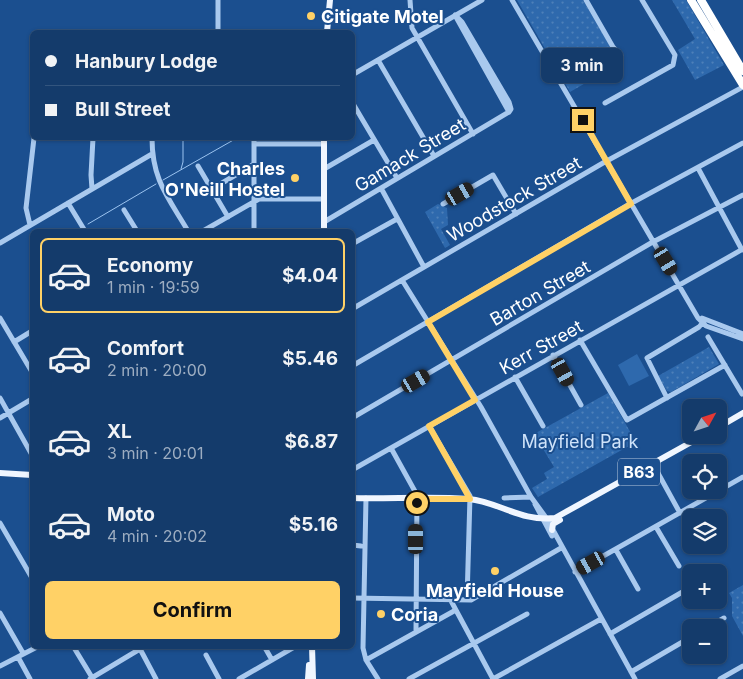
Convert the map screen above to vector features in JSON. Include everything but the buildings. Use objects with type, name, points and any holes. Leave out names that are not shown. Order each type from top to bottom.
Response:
[{"type":"highway","points":[[691,0],[743,86]]},
{"type":"highway","points":[[701,0],[743,72]]},
{"type":"main road","points":[[327,30],[330,0]]},
{"type":"main road","points":[[324,141],[324,229]]},
{"type":"main road","points":[[728,422],[743,413]]},
{"type":"main road","name":"B63","points":[[552,530],[553,524],[573,510],[688,444]]},
{"type":"main road","points":[[0,473],[30,475]]},
{"type":"main road","name":"B63","points":[[355,498],[470,499],[515,514],[532,517],[555,518],[573,510]]},
{"type":"main road","points":[[308,679],[311,649]]},
{"type":"main road","points":[[311,649],[313,679]]},
{"type":"street","points":[[218,0],[218,30]]},
{"type":"street","points":[[410,0],[411,23],[473,134]]},
{"type":"street","points":[[355,73],[482,0]]},
{"type":"street","points":[[512,0],[694,311],[703,322],[743,339]]},
{"type":"street","points":[[586,0],[613,47],[621,56]]},
{"type":"street","points":[[605,103],[673,65],[676,60],[675,54],[642,0]]},
{"type":"street","name":"Gamack Street","points":[[324,222],[509,112],[458,24],[455,15]]},
{"type":"street","points":[[378,60],[434,156]]},
{"type":"street","name":"Woodstock Street","points":[[355,307],[606,162],[743,86]]},
{"type":"street","points":[[355,107],[397,178]]},
{"type":"street","points":[[30,225],[26,208],[34,140]]},
{"type":"street","points":[[92,189],[93,140]]},
{"type":"street","points":[[152,140],[152,154],[156,177],[187,229]]},
{"type":"street","points":[[254,140],[254,229]]},
{"type":"street","points":[[324,169],[374,140]]},
{"type":"street","points":[[254,144],[324,141]]},
{"type":"street","points":[[355,364],[631,204],[743,143]]},
{"type":"street","points":[[0,243],[152,154]]},
{"type":"street","points":[[212,189],[254,164]]},
{"type":"street","points":[[198,166],[228,217]]},
{"type":"street","points":[[698,168],[743,249]]},
{"type":"street","points":[[443,204],[493,175],[516,214]]},
{"type":"street","points":[[381,188],[424,267]]},
{"type":"street","name":"Barton Street","points":[[355,416],[655,242],[743,195]]},
{"type":"street","points":[[207,229],[259,199],[324,199]]},
{"type":"street","points":[[68,203],[84,229]]},
{"type":"street","points":[[124,210],[136,229]]},
{"type":"street","points":[[355,242],[397,218]]},
{"type":"street","name":"Kerr Street","points":[[355,468],[743,249]]},
{"type":"street","points":[[402,280],[475,400],[635,679]]},
{"type":"street","points":[[0,318],[30,369]]},
{"type":"street","points":[[667,398],[647,362],[648,356],[703,322],[743,334]]},
{"type":"street","points":[[14,342],[30,332]]},
{"type":"street","points":[[708,337],[742,394]]},
{"type":"street","points":[[580,340],[627,420],[725,365]]},
{"type":"street","points":[[553,355],[582,405]]},
{"type":"street","points":[[515,377],[542,426]]},
{"type":"street","points":[[0,398],[30,451]]},
{"type":"street","points":[[0,418],[30,400]]},
{"type":"street","points":[[429,426],[470,499],[467,600]]},
{"type":"street","points":[[391,448],[416,491],[416,631]]},
{"type":"street","points":[[653,464],[680,513]]},
{"type":"street","points":[[575,572],[743,478]]},
{"type":"street","points":[[504,498],[531,497]]},
{"type":"street","points":[[366,498],[363,648],[366,660],[378,679]]},
{"type":"street","points":[[543,517],[561,548]]},
{"type":"street","points":[[0,523],[30,575]]},
{"type":"street","points":[[656,527],[678,566]]},
{"type":"street","points":[[355,545],[360,546]]},
{"type":"street","points":[[355,598],[474,599],[561,548]]},
{"type":"street","points":[[616,550],[638,589]]},
{"type":"street","points":[[610,634],[682,592]]},
{"type":"street","points":[[450,599],[454,611],[493,679],[601,619]]},
{"type":"street","points":[[366,660],[454,611]]},
{"type":"street","points":[[0,613],[30,679]]},
{"type":"street","points":[[409,679],[527,614]]},
{"type":"street","points":[[631,672],[682,642]]},
{"type":"street","points":[[0,666],[33,649]]},
{"type":"street","points":[[75,649],[92,679],[138,649]]},
{"type":"street","points":[[142,649],[156,679]]},
{"type":"street","points":[[266,649],[272,660]]},
{"type":"street","points":[[239,679],[291,649]]},
{"type":"street","points":[[206,655],[219,679]]},
{"type":"street","points":[[720,679],[743,666]]},
{"type":"green space","points":[[517,0],[583,0],[620,63],[570,92]]},
{"type":"green space","points":[[672,0],[686,0],[724,65],[695,80],[678,50],[695,39]]},
{"type":"green space","points":[[438,204],[447,208],[448,225],[441,229],[450,245],[445,248],[425,212]]},
{"type":"green space","points":[[709,347],[719,364],[671,392],[667,391],[658,376]]},
{"type":"green space","points":[[637,354],[649,376],[629,386],[618,365]]},
{"type":"green space","name":"Mayfield Park","points":[[608,393],[636,442],[538,497],[532,488],[547,479],[544,473],[554,467],[534,434]]},
{"type":"green space","points":[[743,585],[743,636],[732,616],[732,598],[729,593]]},
{"type":"waterway","points":[[181,169],[183,162],[183,140]]},
{"type":"waterway","points":[[163,180],[233,140]]},
{"type":"waterway","points":[[88,224],[156,184]]},
{"type":"place","name":"Citigate Motel","points":[[311,16]]},
{"type":"place","name":"Charles O'Neill Hostel","points":[[295,178]]},
{"type":"place","name":"Mayfield House","points":[[495,571]]},
{"type":"place","name":"Coria","points":[[381,614]]},
{"type":"route","points":[[417,503],[417,499],[470,499],[469,494],[429,426],[475,400],[428,322],[631,204],[583,120]]}]
